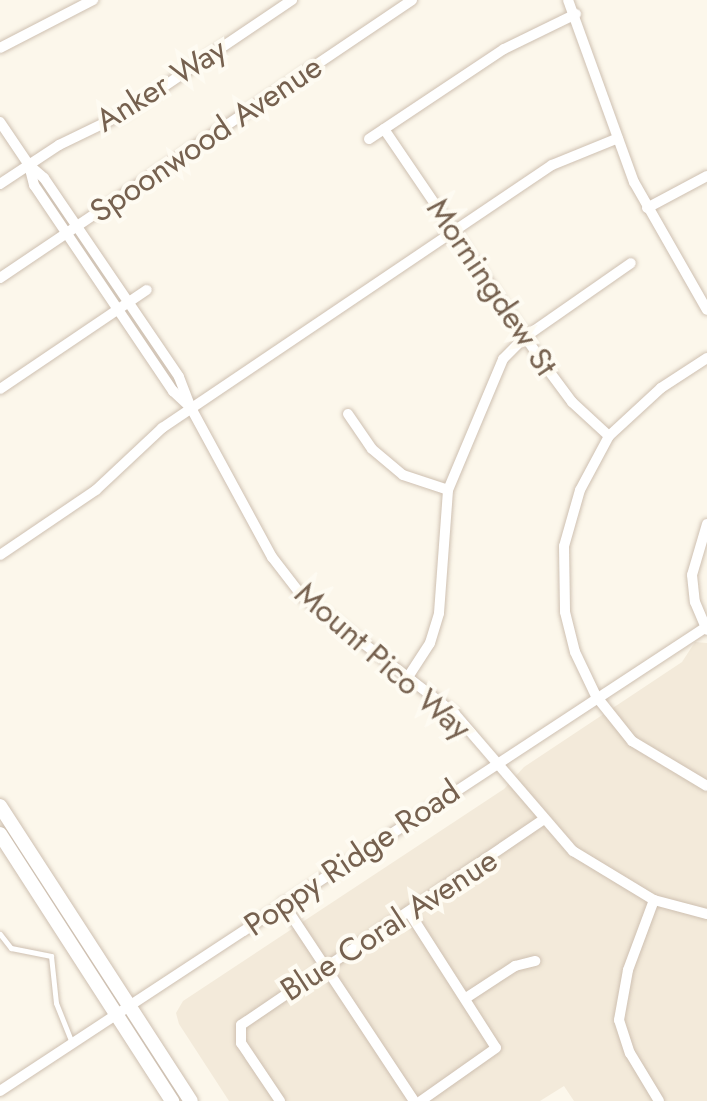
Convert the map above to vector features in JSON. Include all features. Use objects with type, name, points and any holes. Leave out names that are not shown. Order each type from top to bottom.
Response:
[{"type":"main road","points":[[0,806],[123,1010],[172,1101]]},
{"type":"main road","points":[[0,834],[191,1101]]},
{"type":"street","points":[[0,48],[93,0]]},
{"type":"street","name":"Anker Way","points":[[0,184],[123,114],[292,0]]},
{"type":"street","name":"Spoonwood Avenue","points":[[0,278],[412,0]]},
{"type":"street","points":[[568,0],[576,14],[618,138],[647,208],[707,310]]},
{"type":"street","points":[[369,139],[513,43],[576,14]]},
{"type":"street","points":[[0,122],[29,165]]},
{"type":"street","name":"Morningdew St","points":[[384,129],[572,402],[609,436]]},
{"type":"street","points":[[0,555],[96,490],[144,442],[191,408],[559,161],[618,138]]},
{"type":"street","name":"Mount Pico Way","points":[[29,165],[41,174],[184,385],[191,408]]},
{"type":"street","name":"Mount Pico Way","points":[[29,165],[31,180],[118,309],[191,408],[291,584],[322,616],[455,714],[493,764],[573,851],[654,900],[707,914]]},
{"type":"street","points":[[647,208],[707,176]]},
{"type":"street","points":[[408,677],[430,643],[439,613],[448,490],[503,359],[525,337],[631,263]]},
{"type":"street","points":[[0,389],[147,290]]},
{"type":"street","points":[[707,358],[661,388],[609,436],[580,490],[564,546],[565,612],[575,652],[596,696],[632,741],[707,786]]},
{"type":"street","points":[[348,414],[372,449],[403,475],[448,490]]},
{"type":"street","name":"Poppy Ridge Road","points":[[0,1091],[596,696],[706,628],[692,575],[707,524]]},
{"type":"street","name":"Blue Coral Avenue","points":[[280,1101],[239,1033],[247,1019],[543,820]]},
{"type":"street","points":[[654,900],[628,970],[619,1020],[630,1053],[659,1101]]},
{"type":"street","points":[[283,903],[414,1101]]},
{"type":"street","points":[[409,912],[496,1048],[421,1101]]},
{"type":"street","points":[[466,998],[515,966],[535,961]]},
{"type":"lane","points":[[0,934],[11,948],[51,956],[56,1003],[73,1043]]},
{"type":"shaded area","points":[[695,642],[707,643],[707,1101],[574,1101],[564,1086],[540,1101],[229,1101],[179,1024],[176,1013],[183,1001],[504,789],[524,767],[682,662]]}]
